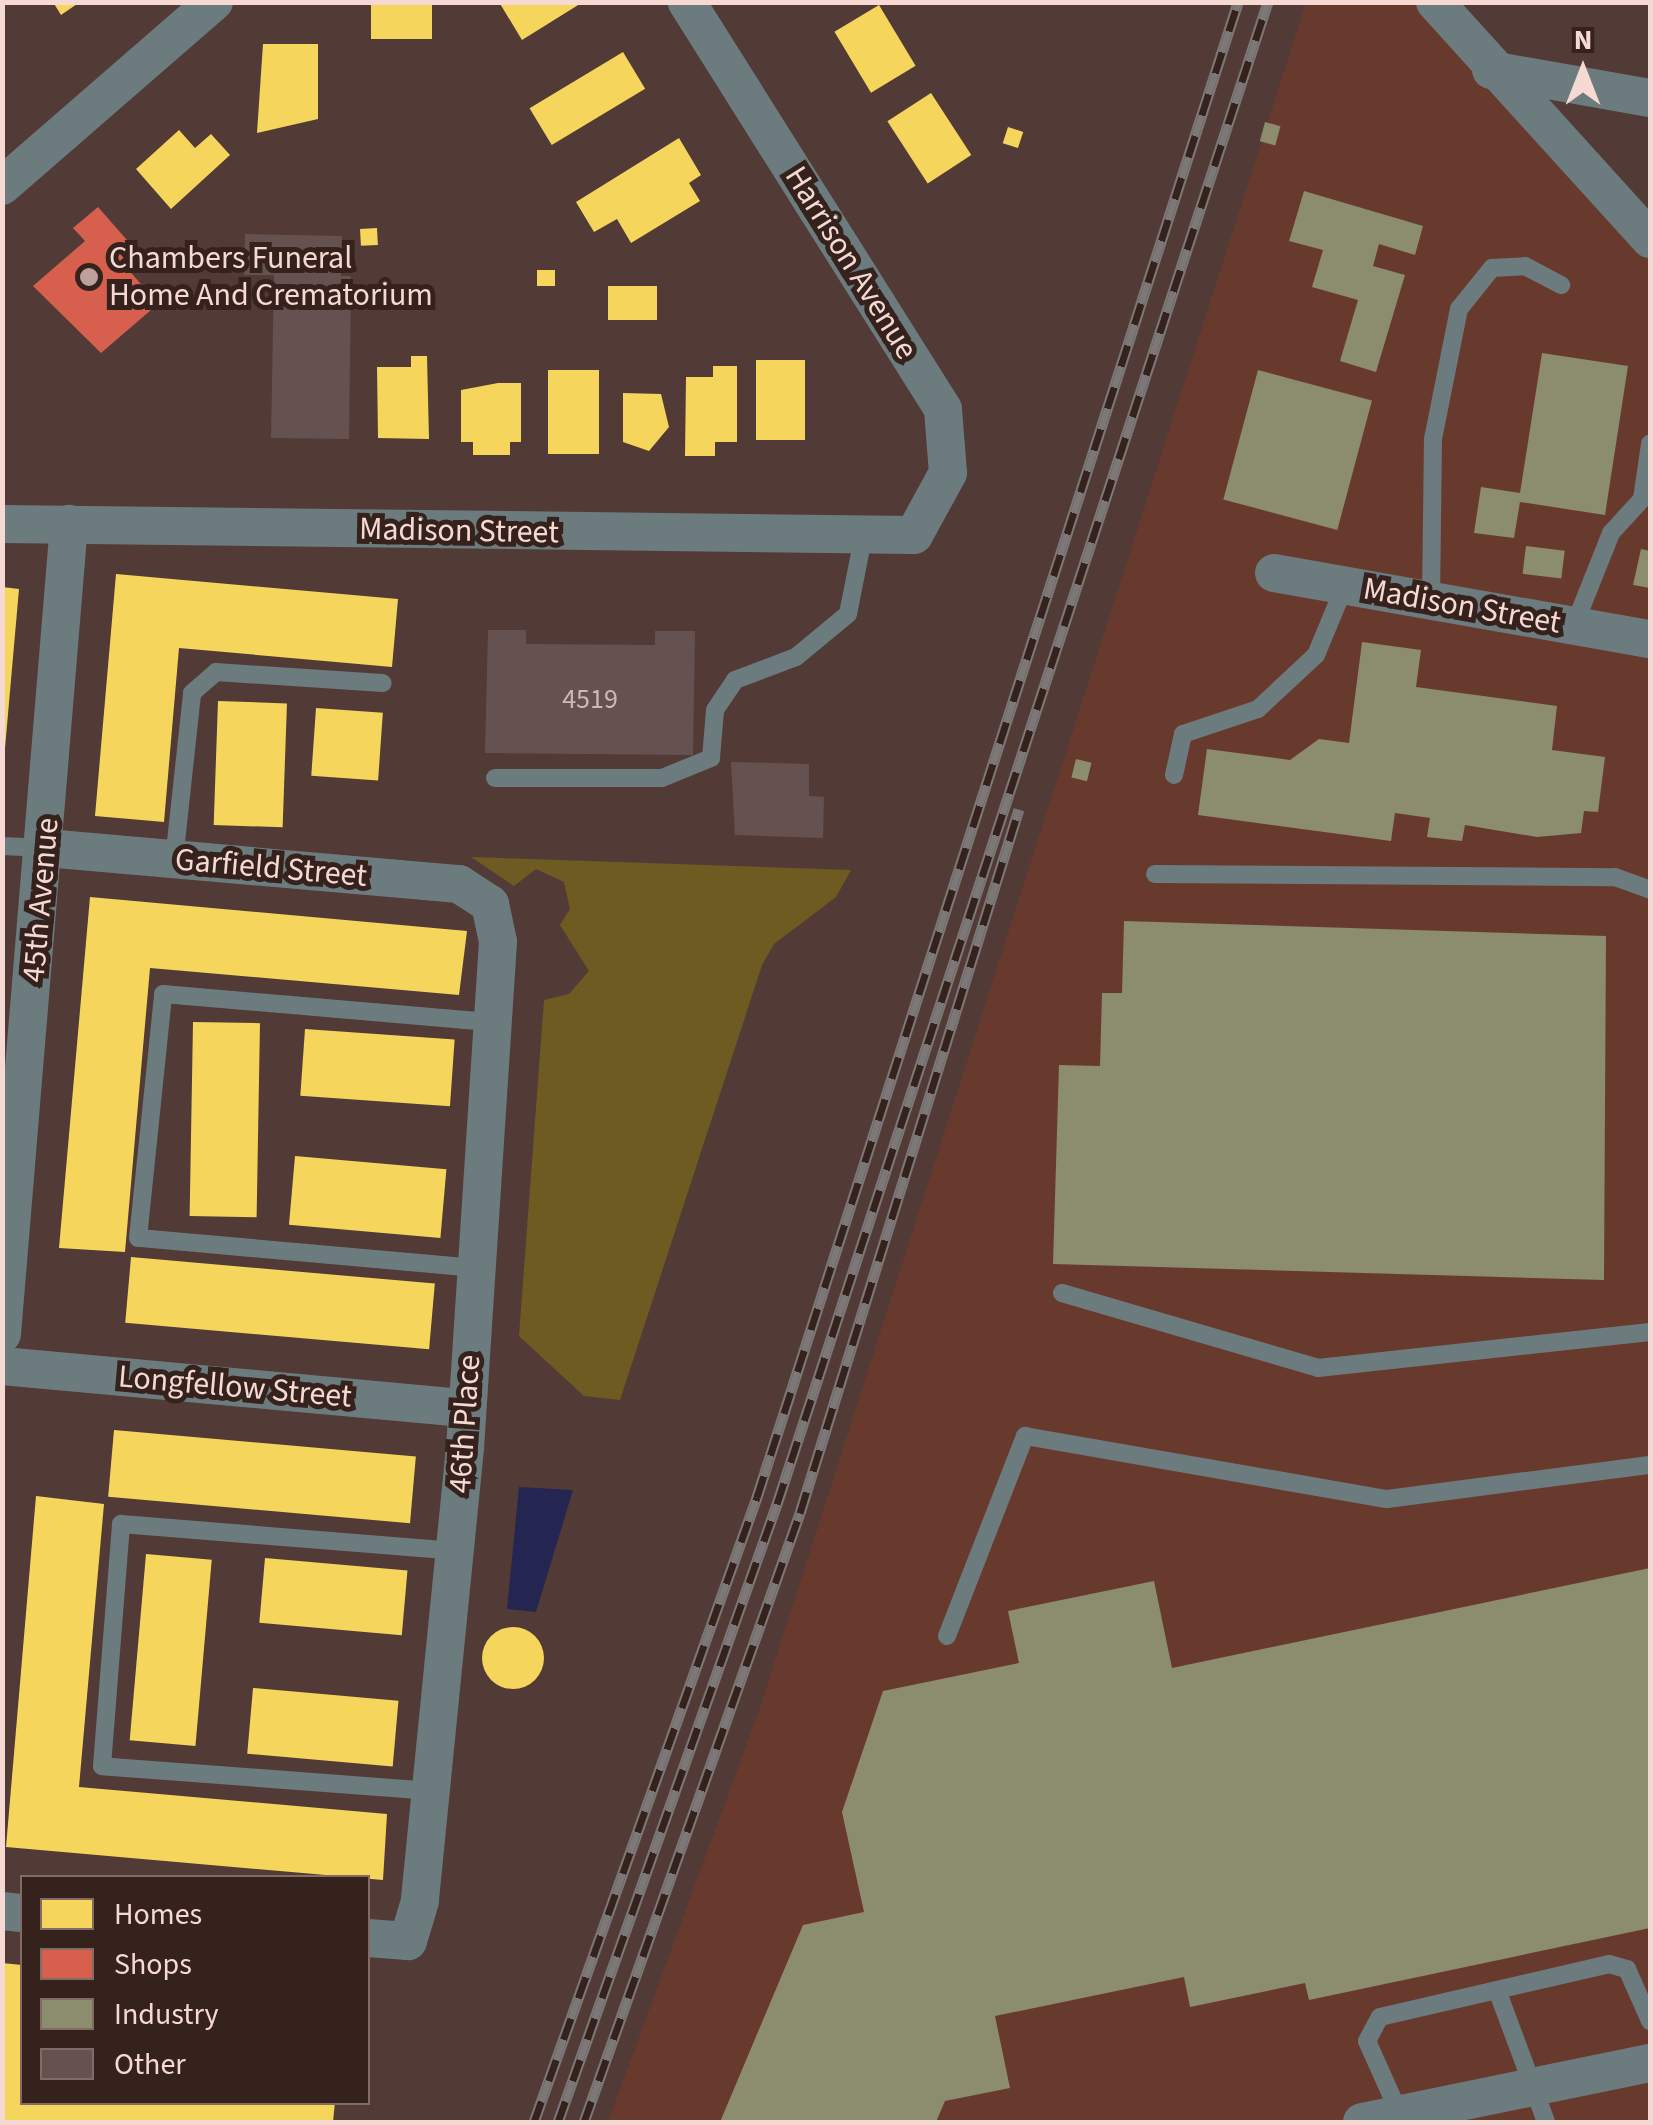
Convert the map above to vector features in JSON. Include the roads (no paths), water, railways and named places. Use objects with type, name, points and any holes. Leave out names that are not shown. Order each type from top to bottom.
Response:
[{"type":"street","points":[[2,186],[214,2]]},
{"type":"street","name":"Harrison Avenue","points":[[686,2],[942,409],[948,473],[914,534]]},
{"type":"street","points":[[1435,2],[1491,70],[1650,238]]},
{"type":"street","points":[[1491,70],[1650,98]]},
{"type":"street","name":"Madison Street","points":[[2,524],[863,538],[914,534]]},
{"type":"street","name":"45th Avenue","points":[[2,1334],[46,848],[69,524]]},
{"type":"street","name":"Madison Street","points":[[1274,573],[1650,639]]},
{"type":"street","name":"Garfield Street","points":[[46,848],[459,884],[490,904]]},
{"type":"street","name":"46th Place","points":[[370,1938],[408,1941],[432,1791],[468,1408],[492,1022],[490,904]]},
{"type":"street","name":"Longfellow Street","points":[[2,1366],[468,1408]]},
{"type":"street","points":[[1362,2122],[1542,2104],[1650,2064]]},
{"type":"lane","points":[[1430,601],[1433,439],[1458,309],[1492,268],[1525,266],[1561,285]]},
{"type":"lane","points":[[1574,626],[1612,533],[1642,499],[1650,444]]},
{"type":"lane","points":[[494,778],[662,778],[711,758],[715,710],[735,680],[796,656],[848,614],[863,538]]},
{"type":"lane","points":[[1174,775],[1182,734],[1258,708],[1316,655],[1345,585]]},
{"type":"lane","points":[[174,860],[192,693],[216,672],[383,683]]},
{"type":"lane","points":[[2,846],[46,848]]},
{"type":"lane","points":[[1156,874],[1615,877],[1650,890]]},
{"type":"lane","points":[[476,1268],[138,1238],[163,994],[492,1022]]},
{"type":"lane","points":[[1062,1293],[1318,1368],[1650,1332]]},
{"type":"lane","points":[[946,1636],[1025,1436],[1388,1499],[1650,1465]]},
{"type":"lane","points":[[432,1791],[102,1766],[121,1524],[456,1550]]},
{"type":"lane","points":[[1401,2119],[1370,2029],[1380,2017],[1609,1964],[1627,1969],[1650,2022]]},
{"type":"lane","points":[[1497,1990],[1542,2104]]},
{"type":"railway","points":[[534,2122],[757,1497],[1238,2]]},
{"type":"railway","points":[[558,2122],[777,1504],[1268,2]]},
{"type":"railway","points":[[584,2122],[800,1513],[1019,809]]},
{"type":"place","name":"Chambers Funeral Home And Crematorium","points":[[89,277]]}]
